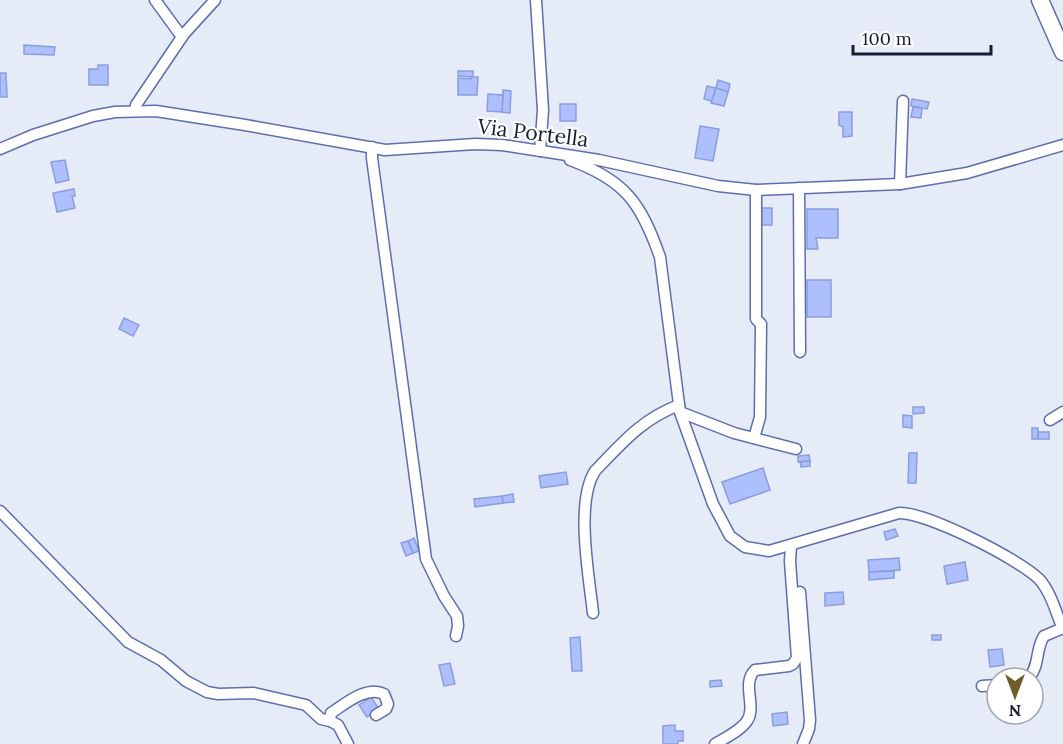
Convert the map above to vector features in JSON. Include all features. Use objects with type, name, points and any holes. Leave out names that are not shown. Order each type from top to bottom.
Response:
[{"type":"main road","points":[[1040,0],[1063,52]]},
{"type":"street","points":[[155,0],[182,37]]},
{"type":"street","points":[[136,111],[136,105],[182,37],[215,0]]},
{"type":"street","points":[[536,0],[545,152],[600,172],[628,194],[642,216],[660,257],[680,409],[713,504],[730,536],[744,547],[761,551],[792,550],[899,513],[918,515],[1000,553],[1029,570],[1046,588],[1063,628],[1044,636],[1038,650],[1036,666]]},
{"type":"street","points":[[900,184],[903,101]]},
{"type":"street","name":"Via Portella","points":[[0,149],[74,121],[115,112],[156,111],[385,150],[475,144],[502,145],[626,166],[718,186],[756,190],[900,184],[967,173],[1063,145]]},
{"type":"street","points":[[372,147],[426,559],[444,596],[457,616],[456,636]]},
{"type":"street","points":[[618,184],[626,166]]},
{"type":"street","points":[[799,188],[800,352]]},
{"type":"street","points":[[754,438],[760,417],[761,324],[756,320],[756,190]]},
{"type":"street","points":[[592,613],[585,522],[586,495],[590,478],[637,428],[660,412],[680,409],[734,433],[796,449]]},
{"type":"street","points":[[1050,420],[1063,412]]},
{"type":"street","points":[[0,511],[128,642],[161,660],[186,681],[200,689],[218,694],[254,693],[306,705],[321,719],[330,720],[338,725],[348,744]]},
{"type":"street","points":[[716,744],[748,720],[750,713],[749,679],[752,672],[789,666],[796,662],[798,655],[790,561],[792,550]]},
{"type":"street","points":[[792,550],[797,561],[807,666],[810,720],[803,744]]},
{"type":"street","points":[[330,720],[331,713],[352,699],[372,691],[384,694],[388,704],[386,709],[376,716]]},
{"type":"building","points":[[24,45],[55,47],[54,55],[24,54]]},
{"type":"building","points":[[98,65],[108,65],[108,85],[89,85],[89,69],[98,69]]},
{"type":"building","points":[[458,71],[473,71],[473,77],[458,76]]},
{"type":"building","points":[[0,73],[6,73],[7,97],[0,97]]},
{"type":"building","points":[[471,77],[478,77],[477,95],[458,95],[458,78],[471,79]]},
{"type":"building","points":[[718,80],[730,84],[728,92],[716,88]]},
{"type":"building","points":[[707,86],[716,88],[712,101],[704,99]]},
{"type":"building","points":[[716,88],[728,92],[724,106],[711,103]]},
{"type":"building","points":[[503,90],[511,91],[510,113],[502,112]]},
{"type":"building","points":[[488,94],[503,95],[502,112],[487,111]]},
{"type":"building","points":[[912,99],[929,102],[927,109],[911,106]]},
{"type":"building","points":[[560,104],[576,104],[576,121],[560,121]]},
{"type":"building","points":[[913,107],[922,108],[921,118],[911,117]]},
{"type":"building","points":[[839,112],[852,112],[852,136],[843,137],[843,127],[839,125]]},
{"type":"building","points":[[700,126],[719,129],[713,161],[695,158]]},
{"type":"building","points":[[65,160],[69,180],[56,183],[51,162]]},
{"type":"building","points":[[74,189],[75,196],[72,196],[75,208],[57,212],[53,193]]},
{"type":"building","points":[[758,208],[772,208],[772,225],[758,225]]},
{"type":"building","points":[[807,209],[838,209],[838,238],[816,238],[818,249],[807,249]]},
{"type":"building","points":[[807,280],[831,280],[831,317],[807,317]]},
{"type":"building","points":[[124,318],[139,325],[133,336],[119,329]]},
{"type":"building","points":[[913,407],[924,407],[924,413],[913,414]]},
{"type":"building","points":[[903,415],[912,416],[912,428],[903,427]]},
{"type":"building","points":[[1032,428],[1038,428],[1038,439],[1032,439]]},
{"type":"building","points":[[1038,432],[1049,432],[1049,439],[1038,439]]},
{"type":"building","points":[[909,453],[917,453],[916,483],[908,483]]},
{"type":"building","points":[[809,455],[810,461],[798,462],[798,456]]},
{"type":"building","points":[[810,461],[810,466],[801,467],[800,462]]},
{"type":"building","points":[[763,468],[770,490],[730,504],[722,482]]},
{"type":"building","points":[[566,472],[568,484],[541,488],[539,476]]},
{"type":"building","points":[[513,494],[514,502],[503,503],[502,496]]},
{"type":"building","points":[[502,496],[503,503],[475,507],[474,499]]},
{"type":"building","points":[[895,529],[898,536],[886,540],[884,532]]},
{"type":"building","points":[[414,538],[419,551],[413,553],[408,541]]},
{"type":"building","points":[[408,541],[413,553],[406,556],[401,543]]},
{"type":"building","points":[[899,558],[900,570],[869,572],[868,560]]},
{"type":"building","points":[[965,562],[968,580],[947,584],[944,566]]},
{"type":"building","points":[[894,571],[894,578],[869,580],[869,572]]},
{"type":"building","points":[[843,592],[844,604],[825,606],[825,593]]},
{"type":"building","points":[[932,635],[941,635],[941,640],[932,640]]},
{"type":"building","points":[[580,637],[582,671],[572,671],[570,638]]},
{"type":"building","points":[[1002,649],[1004,665],[990,666],[988,650]]},
{"type":"building","points":[[450,663],[455,684],[444,686],[439,665]]},
{"type":"building","points":[[721,680],[722,686],[710,687],[710,681]]},
{"type":"building","points":[[371,697],[379,709],[367,717],[359,705]]},
{"type":"building","points":[[787,712],[788,724],[773,726],[772,714]]},
{"type":"building","points":[[675,725],[675,731],[683,731],[683,741],[678,741],[678,744],[663,744],[663,726]]}]
